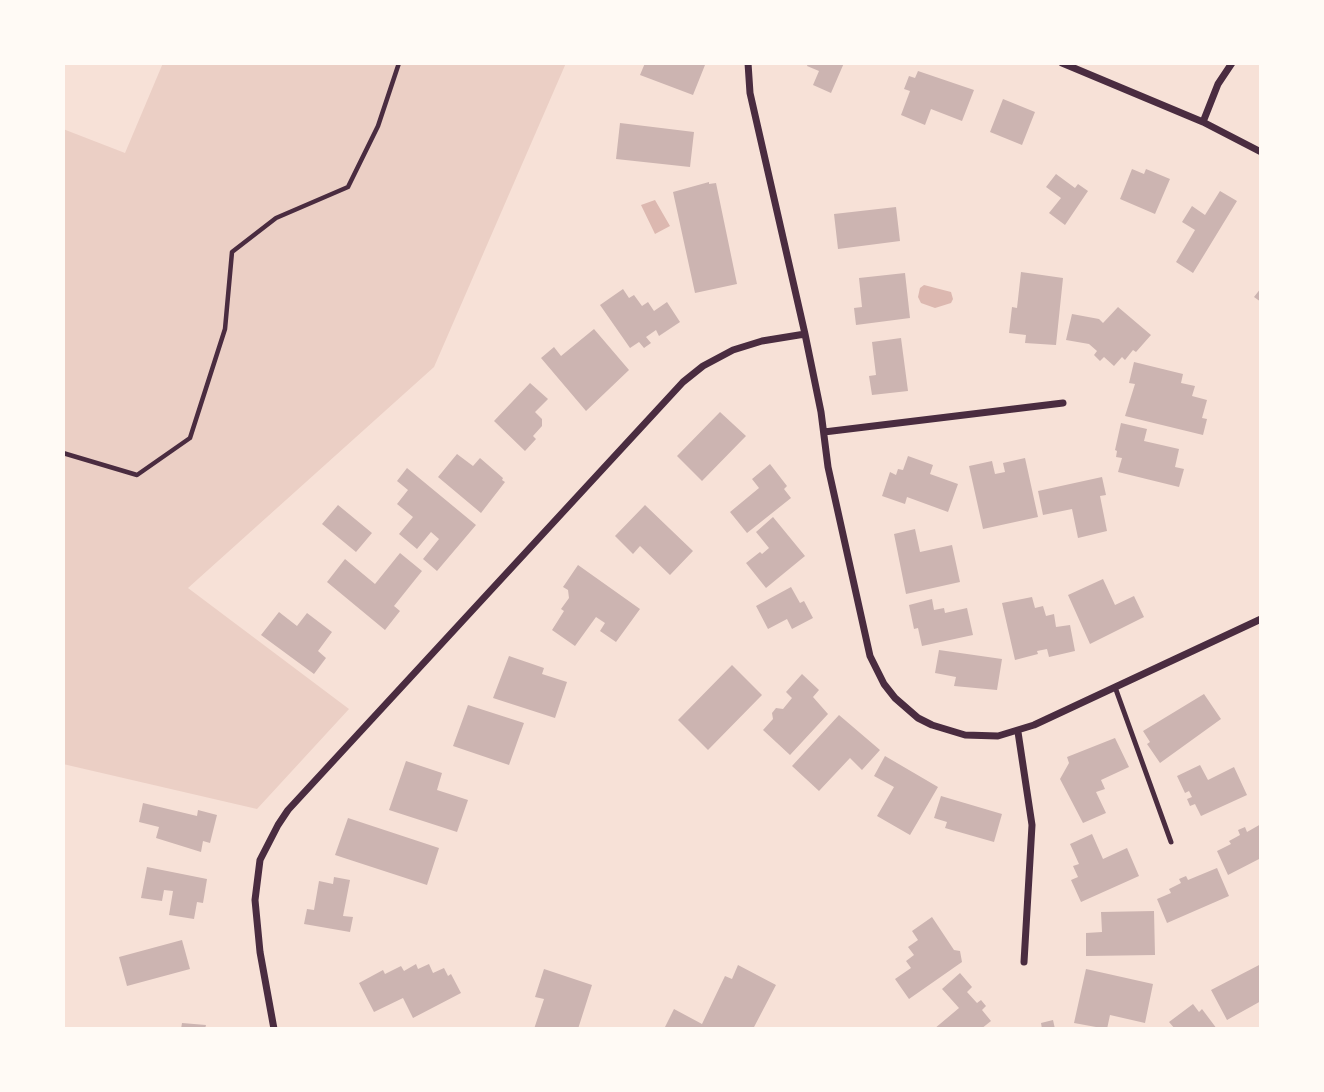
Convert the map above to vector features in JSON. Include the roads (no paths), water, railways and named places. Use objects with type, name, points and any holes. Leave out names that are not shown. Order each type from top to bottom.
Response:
[{"type":"street","points":[[748,63],[750,93],[805,334],[828,467],[870,656],[884,684],[905,708],[932,725],[965,735],[981,737],[1018,732],[1261,618]]},
{"type":"street","points":[[1062,63],[1203,122],[1261,152]]},
{"type":"street","points":[[1203,122],[1218,84],[1232,63]]},
{"type":"street","points":[[274,1029],[258,941],[254,900],[260,860],[288,810],[683,382],[703,366],[733,350],[762,341],[805,334]]},
{"type":"street","points":[[824,432],[1063,403]]},
{"type":"street","points":[[1018,732],[1031,825],[1024,962]]},
{"type":"lane","points":[[1115,687],[1171,842]]}]
